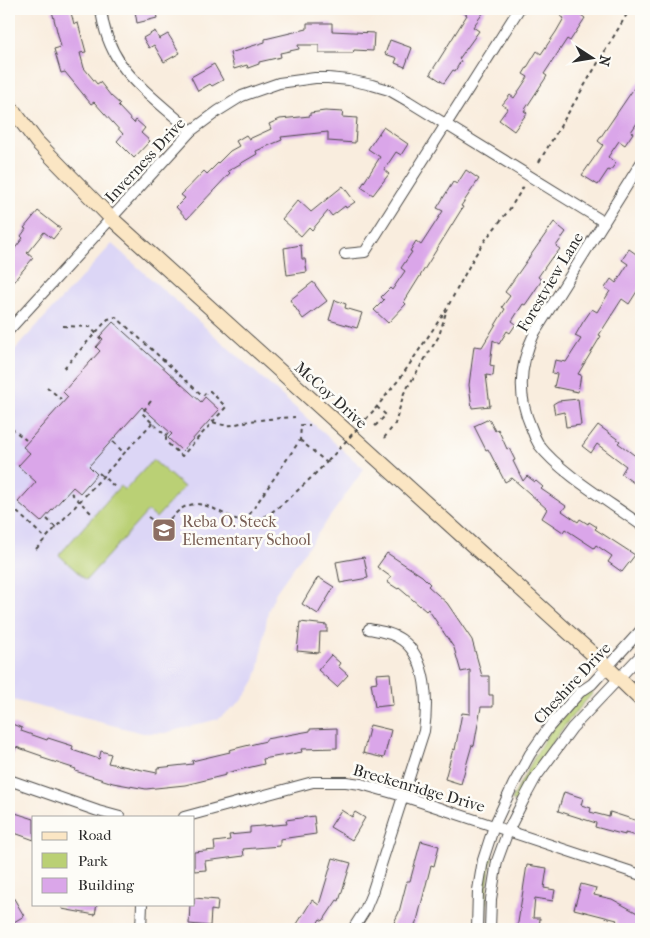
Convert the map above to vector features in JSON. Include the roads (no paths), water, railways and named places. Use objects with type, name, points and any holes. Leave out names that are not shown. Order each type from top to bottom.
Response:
[{"type":"street","points":[[101,9],[109,40],[120,63],[140,85],[191,131]]},
{"type":"street","points":[[345,254],[365,252],[519,9]]},
{"type":"street","name":"Inverness Drive","points":[[9,330],[191,131],[242,96],[279,83],[315,78],[349,80],[389,90],[604,222]]},
{"type":"street","name":"McCoy Drive","points":[[9,105],[37,142],[111,218],[607,667],[641,700]]},
{"type":"street","name":"Forestview Lane","points":[[641,163],[530,343],[522,375],[523,403],[538,444],[557,464],[641,524]]},
{"type":"street","points":[[353,929],[365,910],[372,893],[424,731],[426,713],[426,693],[422,672],[412,652],[402,640],[391,634],[369,629]]},
{"type":"street","name":"Cheshire Drive","points":[[477,929],[479,878],[494,826],[530,754],[549,728],[580,692],[592,684],[641,630]]},
{"type":"street","name":"Cheshire Drive","points":[[490,929],[491,898],[501,849],[508,831],[536,777],[572,728],[641,655]]},
{"type":"street","points":[[9,780],[116,816]]},
{"type":"street","name":"Breckenridge Drive","points":[[188,816],[313,782],[346,782],[361,784],[403,796],[641,875]]},
{"type":"street","points":[[141,929],[142,906]]},
{"type":"place","name":"Reba O. Steck Elementary School","points":[[164,530]]}]
